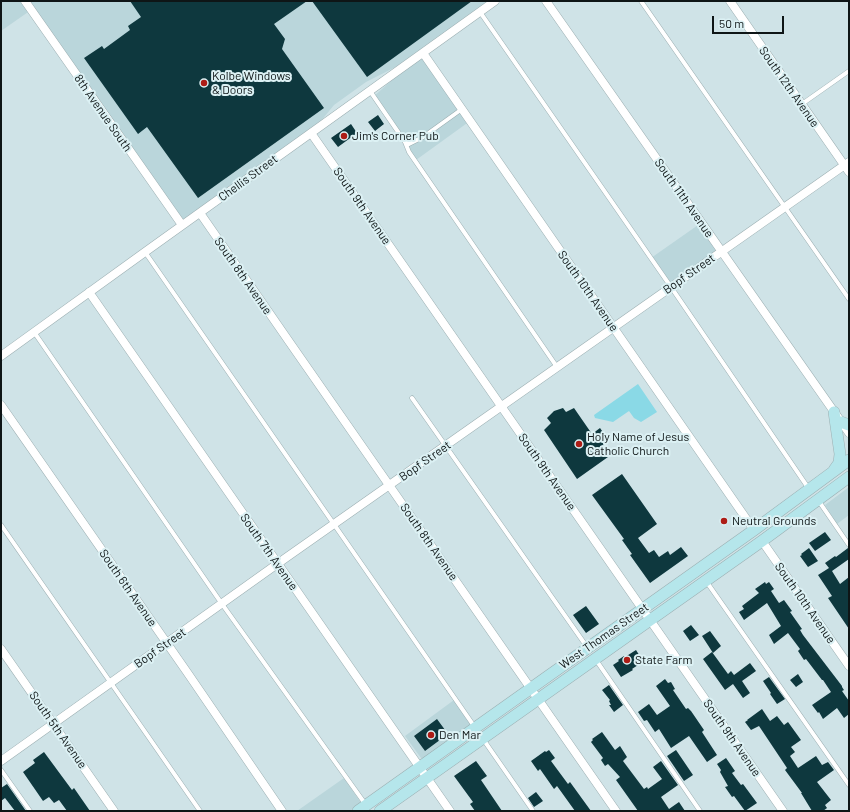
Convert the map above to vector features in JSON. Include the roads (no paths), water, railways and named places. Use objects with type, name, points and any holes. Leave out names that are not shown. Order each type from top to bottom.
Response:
[{"type":"main road","points":[[833,472],[839,463],[840,454],[834,412]]},
{"type":"main road","name":"West Thomas Street","points":[[362,808],[754,530],[849,460]]},
{"type":"main road","name":"West Thomas Street","points":[[380,811],[706,581],[849,477]]},
{"type":"street","name":"8th Avenue South","points":[[25,1],[182,225]]},
{"type":"street","name":"Chellis Street","points":[[1,356],[495,1]]},
{"type":"street","name":"South 11th Avenue","points":[[546,1],[834,412],[845,423],[849,433]]},
{"type":"street","name":"South 12th Avenue","points":[[730,1],[802,105],[847,166]]},
{"type":"street","name":"South 10th Avenue","points":[[424,53],[754,530]]},
{"type":"street","name":"South 9th Avenue","points":[[311,133],[783,811]]},
{"type":"street","name":"Bopf Street","points":[[1,761],[557,367],[785,207],[847,166]]},
{"type":"street","name":"South 8th Avenue","points":[[200,213],[616,811]]},
{"type":"street","name":"South 7th Avenue","points":[[89,292],[450,811]]},
{"type":"street","name":"South 6th Avenue","points":[[1,405],[282,811]]},
{"type":"street","name":"South 10th Avenue","points":[[762,541],[849,666]]},
{"type":"street","name":"South 5th Avenue","points":[[1,649],[114,811]]},
{"type":"lane","points":[[641,1],[849,299]]},
{"type":"lane","points":[[480,12],[809,489]]},
{"type":"lane","points":[[802,105],[849,71]]},
{"type":"lane","points":[[370,91],[405,142],[409,152],[557,367]]},
{"type":"lane","points":[[405,142],[409,144],[423,137],[462,108]]},
{"type":"lane","points":[[145,252],[475,728]]},
{"type":"lane","points":[[34,332],[362,808]]},
{"type":"lane","points":[[412,398],[587,648]]},
{"type":"lane","points":[[818,500],[849,545]]},
{"type":"lane","points":[[1,525],[200,811]]},
{"type":"lane","points":[[706,581],[849,785]]},
{"type":"lane","points":[[595,659],[700,811]]},
{"type":"lane","points":[[482,739],[533,811]]},
{"type":"lane","points":[[1,770],[30,811]]},
{"type":"place","name":"Kolbe Windows & Doors","points":[[204,83]]},
{"type":"place","name":"Jim's Corner Pub","points":[[344,136]]},
{"type":"place","name":"Holy Name of Jesus Catholic Church","points":[[579,444]]},
{"type":"place","name":"Neutral Grounds","points":[[724,521]]},
{"type":"place","name":"State Farm","points":[[627,660]]},
{"type":"place","name":"Den Mar","points":[[431,735]]}]
